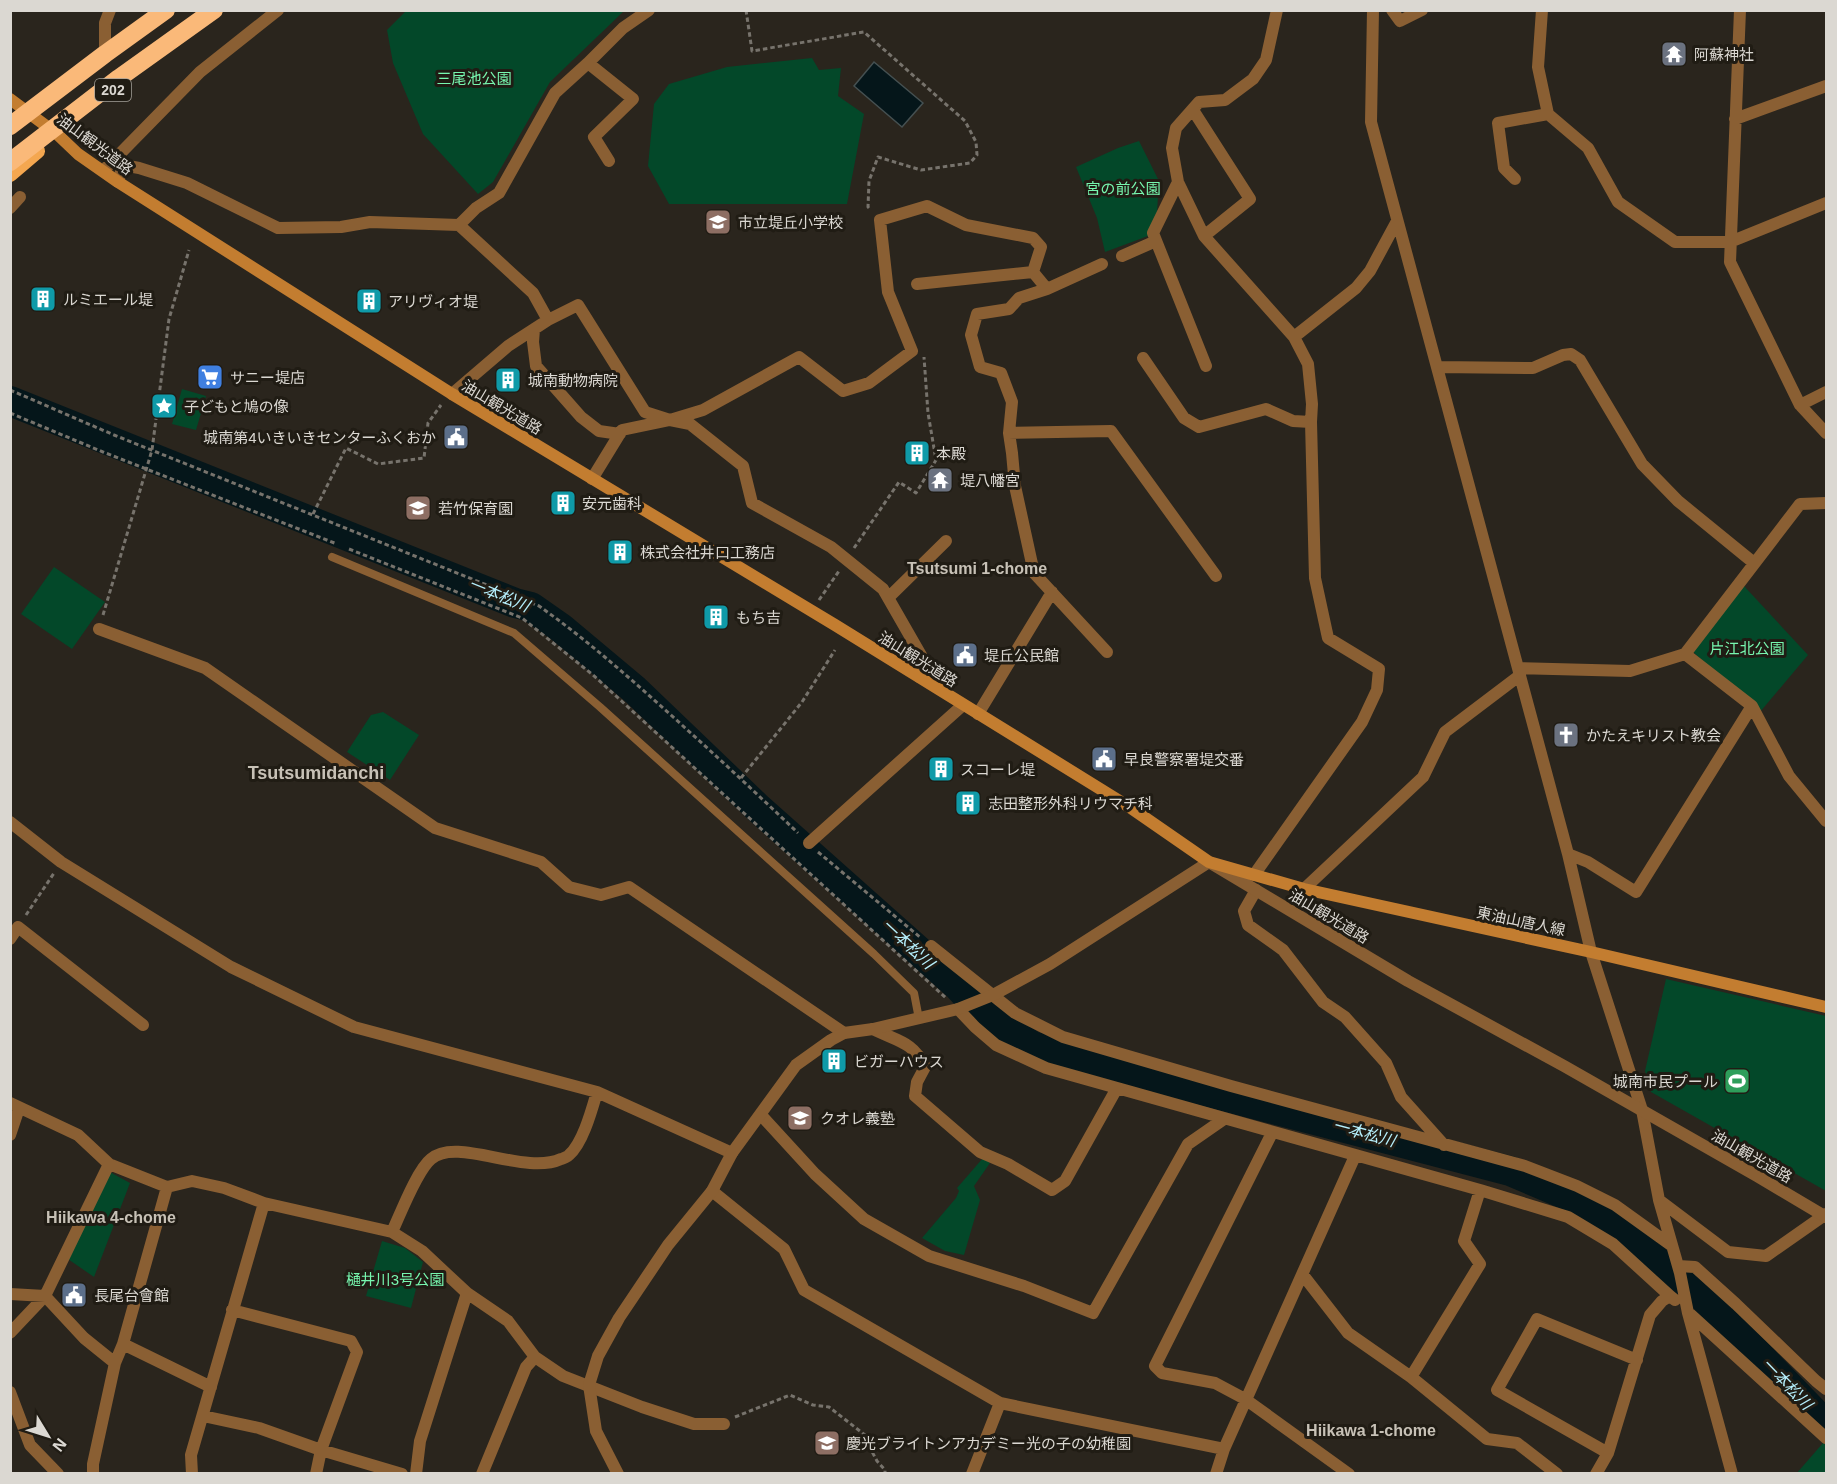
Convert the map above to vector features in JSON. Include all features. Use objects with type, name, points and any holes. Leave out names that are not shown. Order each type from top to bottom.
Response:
[{"type":"highway","name":"202","points":[[10,125],[75,69],[159,10]]},
{"type":"highway","points":[[10,125],[166,10]]},
{"type":"highway","name":"202","points":[[10,174],[57,134],[216,10]]},
{"type":"highway","points":[[10,162],[119,78],[216,10]]},
{"type":"main road","name":"油山観光道路","points":[[10,99],[57,134],[78,154],[118,182],[452,394],[1131,808],[1209,862]]},
{"type":"main road","name":"東油山唐人線","points":[[1209,862],[1304,889],[1591,951],[1827,1007]]},
{"type":"street","points":[[105,48],[105,23],[110,10]]},
{"type":"street","points":[[103,171],[200,72],[278,10]]},
{"type":"street","points":[[459,225],[477,208],[499,193],[555,93],[623,27],[649,10]]},
{"type":"street","points":[[1254,874],[1362,722],[1377,690],[1379,669],[1328,638],[1315,578],[1312,404],[1308,364],[1294,337],[1204,236],[1178,182],[1172,148],[1176,128],[1199,102],[1225,100],[1253,79],[1266,60],[1277,10]]},
{"type":"street","points":[[1373,10],[1371,122],[1568,854],[1591,951],[1642,1110],[1659,1200],[1732,1473]]},
{"type":"street","points":[[1392,10],[1400,21],[1422,10]]},
{"type":"street","points":[[1542,10],[1538,67],[1548,114],[1588,148],[1618,202],[1675,242],[1730,242],[1827,203]]},
{"type":"street","points":[[1740,10],[1730,262],[1800,405],[1827,433]]},
{"type":"street","points":[[588,63],[633,99],[594,137],[609,161]]},
{"type":"street","points":[[1735,119],[1827,86]]},
{"type":"street","points":[[1193,110],[1250,199],[1204,236]]},
{"type":"street","points":[[1515,179],[1504,168],[1498,123],[1548,114]]},
{"type":"street","points":[[118,182],[123,165],[139,168],[187,183],[278,228],[341,227],[370,222],[459,225],[533,294],[548,320]]},
{"type":"street","points":[[1178,182],[1154,233],[1206,366]]},
{"type":"street","points":[[10,208],[20,197]]},
{"type":"street","points":[[592,479],[622,430],[703,410],[799,357],[843,392],[869,383],[912,351],[888,292],[880,220],[927,206],[966,225],[1033,238],[1041,247],[1033,272]]},
{"type":"street","points":[[1294,337],[1356,288],[1370,271],[1397,221]]},
{"type":"street","points":[[1122,256],[1156,241]]},
{"type":"street","points":[[1102,264],[1047,289],[1019,298],[1009,309],[977,314],[971,335],[980,367],[1001,373],[1012,402],[1009,433],[1015,486],[1034,573],[1107,652]]},
{"type":"street","points":[[917,284],[1033,272]]},
{"type":"street","points":[[1033,272],[1047,289]]},
{"type":"street","points":[[452,394],[508,346],[548,320],[578,305],[645,412],[690,424],[743,466],[752,503],[831,547],[883,589],[922,657],[919,677]]},
{"type":"street","points":[[534,329],[536,366],[581,417],[599,431],[620,434]]},
{"type":"street","points":[[1437,367],[1533,368],[1563,355],[1571,354],[1580,360],[1642,464],[1678,501],[1754,563]]},
{"type":"street","points":[[1143,358],[1184,418],[1200,427],[1266,409],[1293,421],[1311,422]]},
{"type":"street","points":[[1800,405],[1827,392]]},
{"type":"street","points":[[1009,433],[1111,431],[1216,576]]},
{"type":"street","points":[[1304,889],[1423,777],[1445,732],[1519,672],[1630,671],[1685,654],[1800,504],[1827,503]]},
{"type":"street","points":[[888,598],[946,541]]},
{"type":"street","points":[[978,714],[1052,592]]},
{"type":"street","points":[[99,629],[205,668],[435,828],[542,862],[569,887],[601,895],[628,887],[844,1033]]},
{"type":"street","points":[[1685,654],[1752,706],[1789,776],[1827,821]]},
{"type":"street","points":[[809,843],[963,705]]},
{"type":"street","points":[[1568,854],[1588,862],[1636,892],[1752,706]]},
{"type":"street","points":[[10,822],[61,862],[231,968],[354,1027],[597,1092],[732,1153]]},
{"type":"street","points":[[618,1473],[596,1431],[589,1385],[598,1356],[619,1318],[668,1245],[712,1191],[732,1153],[796,1065],[844,1033],[919,1019],[990,997],[1050,964],[1209,862]]},
{"type":"street","name":"油山観光道路","points":[[1209,862],[1408,981],[1642,1110],[1826,1216]]},
{"type":"street","points":[[1256,890],[1244,911],[1248,925],[1283,951],[1323,1002],[1345,1017],[1386,1063],[1401,1098],[1444,1145]]},
{"type":"street","points":[[10,939],[18,927],[143,1025]]},
{"type":"street","points":[[931,946],[990,997],[1015,1013],[1064,1037],[1220,1083],[1525,1166],[1577,1186],[1615,1205],[1672,1246]]},
{"type":"street","points":[[962,1007],[975,1027],[996,1044],[1046,1068],[1480,1190],[1568,1217],[1613,1244],[1827,1438]]},
{"type":"street","points":[[873,1029],[912,1047],[920,1056],[925,1067],[917,1083],[915,1096],[925,1105],[980,1152],[1008,1164],[1052,1190],[1065,1181],[1117,1088]]},
{"type":"street","points":[[392,1232],[422,1169],[432,1157],[458,1151],[518,1163],[548,1164],[558,1161],[569,1155],[582,1134],[597,1092]]},
{"type":"street","points":[[10,1135],[15,1106],[78,1135],[109,1164],[167,1187],[192,1181],[224,1188],[264,1203],[392,1232],[422,1251],[467,1293],[508,1321],[535,1357],[563,1376],[642,1407],[694,1424],[724,1424]]},
{"type":"street","points":[[761,1115],[815,1174],[864,1219],[929,1256],[1024,1286],[1093,1313],[1188,1144],[1224,1119]]},
{"type":"street","points":[[1272,1133],[1155,1366],[1162,1373],[1215,1383],[1245,1399],[1349,1473]]},
{"type":"street","points":[[1216,1473],[1245,1399],[1355,1156]]},
{"type":"street","points":[[10,1333],[45,1296],[109,1164]]},
{"type":"street","points":[[93,1473],[115,1363],[123,1344],[167,1187]]},
{"type":"street","points":[[1411,1377],[1480,1264],[1464,1241],[1480,1190]]},
{"type":"street","points":[[712,1191],[784,1249],[804,1290],[1000,1402],[1224,1449]]},
{"type":"street","points":[[1659,1200],[1728,1252],[1766,1256],[1826,1216]]},
{"type":"street","points":[[192,1473],[191,1455],[264,1203]]},
{"type":"street","points":[[1679,1269],[1695,1267],[1827,1389]]},
{"type":"street","points":[[1302,1275],[1348,1333],[1411,1377],[1487,1439],[1516,1443],[1557,1473]]},
{"type":"street","points":[[416,1473],[420,1441],[467,1293]]},
{"type":"street","points":[[10,1294],[45,1296],[84,1338],[115,1363]]},
{"type":"street","points":[[1596,1473],[1608,1453],[1650,1315],[1662,1301],[1670,1296]]},
{"type":"street","points":[[232,1310],[351,1341],[357,1352],[321,1450],[316,1473]]},
{"type":"street","points":[[1608,1453],[1497,1390],[1537,1319],[1637,1360]]},
{"type":"street","points":[[123,1344],[211,1387]]},
{"type":"street","points":[[482,1473],[526,1367],[535,1357]]},
{"type":"street","points":[[10,1392],[30,1445],[58,1473]]},
{"type":"street","points":[[972,1473],[1000,1402]]},
{"type":"street","points":[[203,1416],[260,1428],[321,1450],[402,1473]]},
{"type":"lane","points":[[332,557],[514,633],[600,707],[874,954],[914,993],[919,1019]]},
{"type":"path","points":[[746,10],[752,51],[864,32],[965,121],[976,142],[977,155],[970,163],[921,170],[878,157],[870,181],[868,207],[880,220]]},
{"type":"path","points":[[99,629],[152,450],[169,319],[189,250]]},
{"type":"path","points":[[884,505],[899,482],[916,493],[936,459],[928,413],[924,355]]},
{"type":"path","points":[[313,514],[346,448],[378,464],[424,458],[428,423],[441,405]]},
{"type":"path","points":[[10,413],[522,618],[592,675],[962,1007]]},
{"type":"path","points":[[741,778],[802,702],[835,650]]},
{"type":"path","points":[[18,927],[61,862]]},
{"type":"path","points":[[724,1424],[751,1410],[790,1395],[813,1405],[829,1407],[865,1434],[869,1446],[885,1473]]},
{"type":"green space","name":"三尾池公園","points":[[407,10],[624,11],[550,82],[493,182],[478,194],[423,134],[393,63],[387,30]]},
{"type":"green space","points":[[812,58],[819,70],[841,68],[838,96],[864,114],[847,204],[669,204],[648,166],[654,104],[669,84],[727,67]]},
{"type":"green space","name":"宮の前公園","points":[[1139,141],[1159,181],[1157,212],[1148,236],[1105,252],[1097,218],[1076,167]]},
{"type":"green space","points":[[182,389],[206,396],[196,430],[172,424]]},
{"type":"green space","points":[[54,567],[105,602],[72,649],[21,614]]},
{"type":"green space","name":"片江北公園","points":[[1744,586],[1808,655],[1760,712],[1692,651]]},
{"type":"green space","points":[[383,712],[419,735],[390,780],[347,752],[371,715]]},
{"type":"green space","name":"城南市民プール","points":[[1666,979],[1826,1016],[1826,1191],[1651,1092],[1645,1071]]},
{"type":"green space","points":[[983,1158],[990,1163],[974,1186],[980,1200],[964,1255],[945,1251],[922,1238],[956,1198],[959,1191],[957,1188]]},
{"type":"green space","points":[[108,1171],[130,1183],[94,1277],[65,1257]]},
{"type":"green space","name":"樋井川3号公園","points":[[382,1241],[405,1248],[423,1262],[411,1308],[366,1296]]},
{"type":"green space","points":[[1823,1443],[1826,1445],[1826,1473],[1796,1474]]},
{"type":"shaded area","points":[[874,62],[923,103],[902,127],[854,86]]},
{"type":"waterway","name":"一本松川","points":[[10,401],[515,603],[531,607],[561,628],[635,690],[758,808],[958,986],[983,1013],[1032,1046],[1510,1171],[1583,1202],[1643,1244],[1722,1317],[1826,1425]]},
{"type":"place","name":"阿蘇神社","points":[[1674,54]]},
{"type":"place","name":"市立堤丘小学校","points":[[718,222]]},
{"type":"place","name":"ルミエール堤","points":[[43,299]]},
{"type":"place","name":"アリヴィオ堤","points":[[369,301]]},
{"type":"place","name":"サニー堤店","points":[[210,377]]},
{"type":"place","name":"城南動物病院","points":[[508,380]]},
{"type":"place","name":"子どもと鳩の像","points":[[164,406]]},
{"type":"place","name":"城南第4いきいきセンターふくおか","points":[[456,437]]},
{"type":"place","name":"本殿","points":[[917,453]]},
{"type":"place","name":"堤八幡宮","points":[[940,480]]},
{"type":"place","name":"安元歯科","points":[[563,503]]},
{"type":"place","name":"若竹保育園","points":[[418,508]]},
{"type":"place","name":"株式会社井口工務店","points":[[620,552]]},
{"type":"place","name":"もち吉","points":[[716,617]]},
{"type":"place","name":"堤丘公民館","points":[[965,655]]},
{"type":"place","name":"かたえキリスト教会","points":[[1566,735]]},
{"type":"place","name":"早良警察署堤交番","points":[[1104,759]]},
{"type":"place","name":"スコーレ堤","points":[[941,769]]},
{"type":"place","name":"志田整形外科リウマチ科","points":[[968,803]]},
{"type":"place","name":"ビガーハウス","points":[[834,1061]]},
{"type":"place","name":"城南市民プール","points":[[1737,1081]]},
{"type":"place","name":"クオレ義塾","points":[[800,1118]]},
{"type":"place","name":"長尾台會館","points":[[74,1295]]},
{"type":"place","name":"慶光ブライトンアカデミー光の子の幼稚園","points":[[827,1443]]},
{"type":"district","name":"Tsutsumi 1-chome","points":[[977,568]]},
{"type":"district","name":"Tsutsumidanchi","points":[[316,773]]},
{"type":"district","name":"Hiikawa 4-chome","points":[[111,1217]]},
{"type":"district","name":"Hiikawa 1-chome","points":[[1371,1430]]}]
